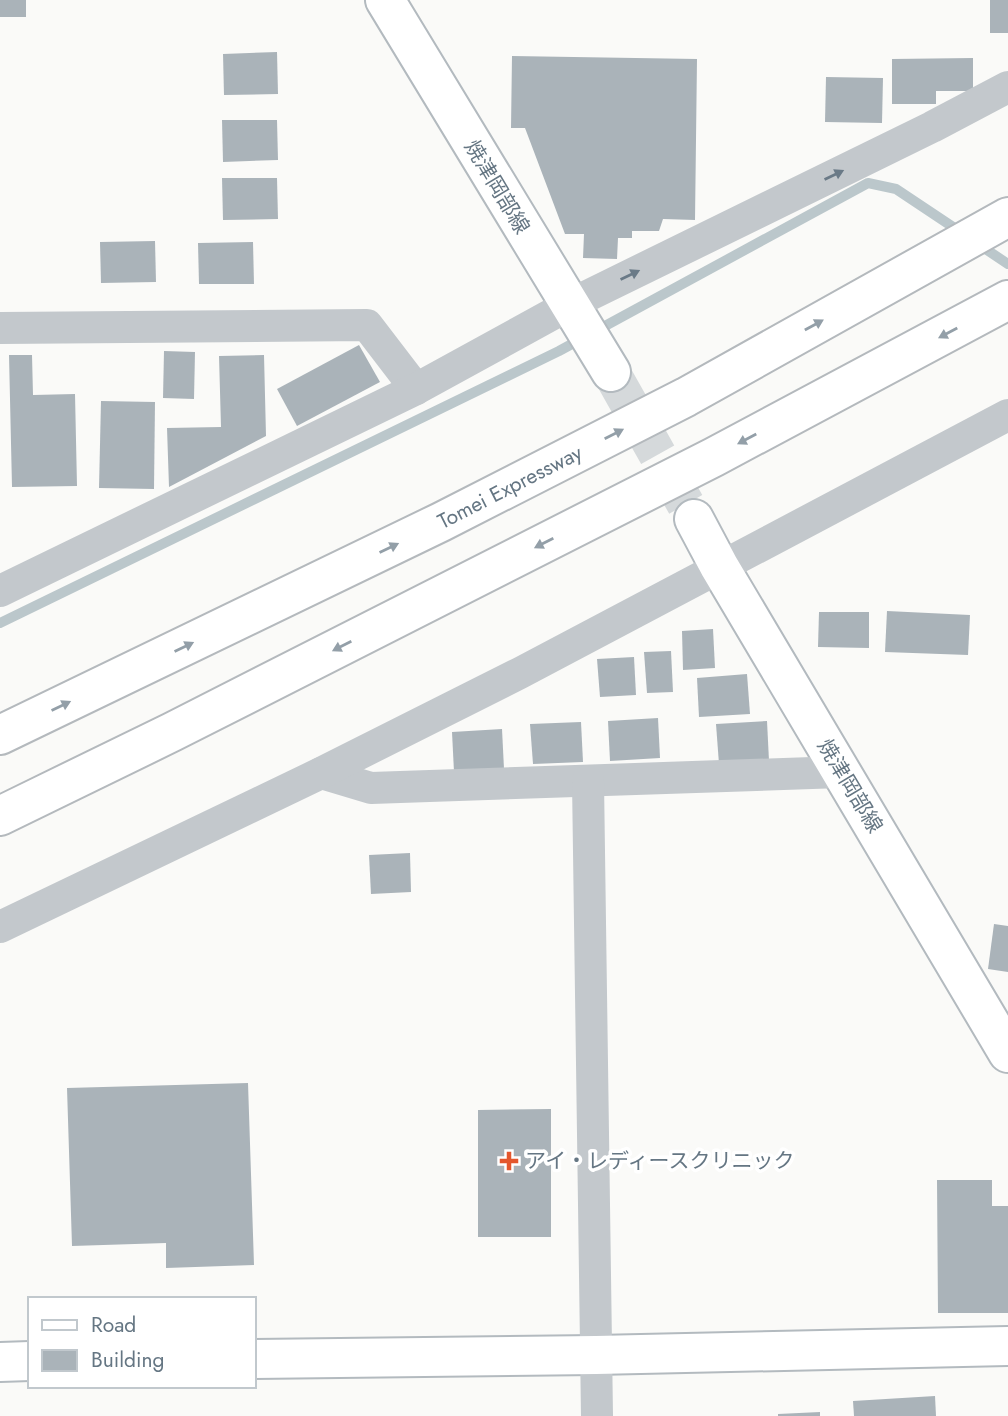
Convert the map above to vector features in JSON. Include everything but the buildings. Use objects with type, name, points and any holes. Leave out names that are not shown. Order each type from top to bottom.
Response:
[{"type":"main road","name":"焼津岡部線","points":[[385,0],[611,372]]},
{"type":"main road","name":"Tomei Expressway","points":[[0,735],[441,523],[686,397],[1008,217]]},
{"type":"main road","points":[[0,816],[172,732],[689,470],[1008,300]]},
{"type":"main road","name":"焼津岡部線","points":[[694,519],[719,566],[1008,1053]]},
{"type":"main road","points":[[256,1359],[1008,1346]]},
{"type":"main road","points":[[0,1362],[28,1361]]},
{"type":"street","points":[[0,591],[416,389],[569,305],[1008,87]]},
{"type":"street","points":[[0,328],[367,325],[416,389]]},
{"type":"street","points":[[0,927],[321,773],[520,673],[1008,415]]},
{"type":"street","points":[[321,773],[371,788],[841,772]]},
{"type":"street","points":[[588,781],[597,1416]]},
{"type":"waterway","points":[[0,623],[559,351],[868,183],[896,189],[962,233]]},
{"type":"waterway","points":[[975,242],[1008,264]]},
{"type":"tunnel","points":[[611,372],[694,519]]},
{"type":"place","name":"アイ・レディースクリニック","points":[[509,1161]]}]
